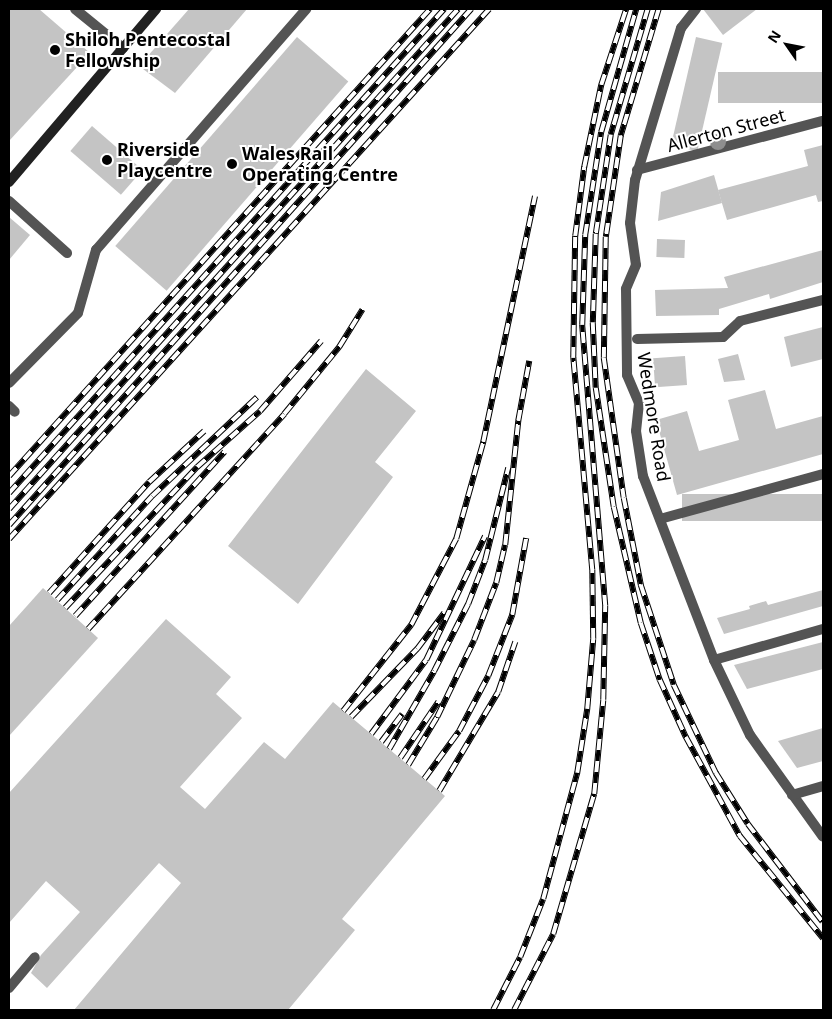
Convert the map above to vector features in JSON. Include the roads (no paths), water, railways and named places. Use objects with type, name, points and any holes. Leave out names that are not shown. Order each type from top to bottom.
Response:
[{"type":"street","points":[[75,9],[123,48]]},
{"type":"street","points":[[9,182],[156,9]]},
{"type":"street","points":[[9,384],[78,313],[96,250],[306,9]]},
{"type":"street","name":"Wedmore Road","points":[[696,9],[681,28],[637,170],[630,223],[636,266],[626,289],[627,375],[639,403],[636,431],[643,476],[714,660],[750,735],[823,837]]},
{"type":"street","name":"Allerton Street","points":[[637,170],[823,121]]},
{"type":"street","points":[[9,201],[68,253]]},
{"type":"street","points":[[637,339],[723,337],[740,321],[823,300]]},
{"type":"street","points":[[660,519],[823,474]]},
{"type":"street","points":[[714,660],[823,629]]},
{"type":"street","points":[[792,795],[823,786]]},
{"type":"street","points":[[9,988],[35,957]]},
{"type":"railway","points":[[9,476],[430,9]]},
{"type":"railway","points":[[9,493],[444,9]]},
{"type":"railway","points":[[9,509],[458,9]]},
{"type":"railway","points":[[9,525],[471,9]]},
{"type":"railway","points":[[9,539],[489,9]]},
{"type":"railway","points":[[493,1010],[520,957],[543,899],[577,773],[587,709],[593,639],[592,570],[573,358],[575,236],[584,167],[601,85],[626,9]]},
{"type":"railway","points":[[514,1010],[553,934],[594,794],[603,700],[605,606],[582,325],[585,235],[601,132],[636,9]]},
{"type":"railway","points":[[648,9],[611,135],[596,234],[593,323],[596,388],[614,507],[641,623],[660,680],[686,737],[740,836],[823,938]]},
{"type":"railway","points":[[659,9],[621,136],[606,237],[604,358],[624,498],[641,585],[674,685],[716,773],[748,824],[823,922]]},
{"type":"railway","points":[[343,711],[411,625],[456,539],[483,442],[535,196]]},
{"type":"railway","points":[[88,629],[284,414],[339,347],[362,310]]},
{"type":"railway","points":[[65,608],[197,467],[260,411],[321,341]]},
{"type":"railway","points":[[408,765],[437,717],[474,640],[496,583],[505,545],[518,421],[529,361]]},
{"type":"railway","points":[[57,600],[152,496],[257,397]]},
{"type":"railway","points":[[49,593],[149,482],[204,431]]},
{"type":"railway","points":[[75,616],[224,452]]},
{"type":"railway","points":[[389,749],[434,671],[468,604],[485,560],[508,468]]},
{"type":"railway","points":[[371,734],[426,660],[485,536]]},
{"type":"railway","points":[[424,779],[459,731],[488,676],[512,615],[526,538]]},
{"type":"railway","points":[[351,717],[417,649],[444,613]]},
{"type":"railway","points":[[439,791],[498,692],[515,642]]},
{"type":"railway","points":[[400,758],[438,702]]},
{"type":"railway","points":[[381,742],[402,714]]},
{"type":"place","name":"Shiloh Pentecostal Fellowship","points":[[55,50]]},
{"type":"place","name":"Riverside Playcentre","points":[[107,160]]},
{"type":"place","name":"Wales Rail Operating Centre","points":[[232,164]]}]
